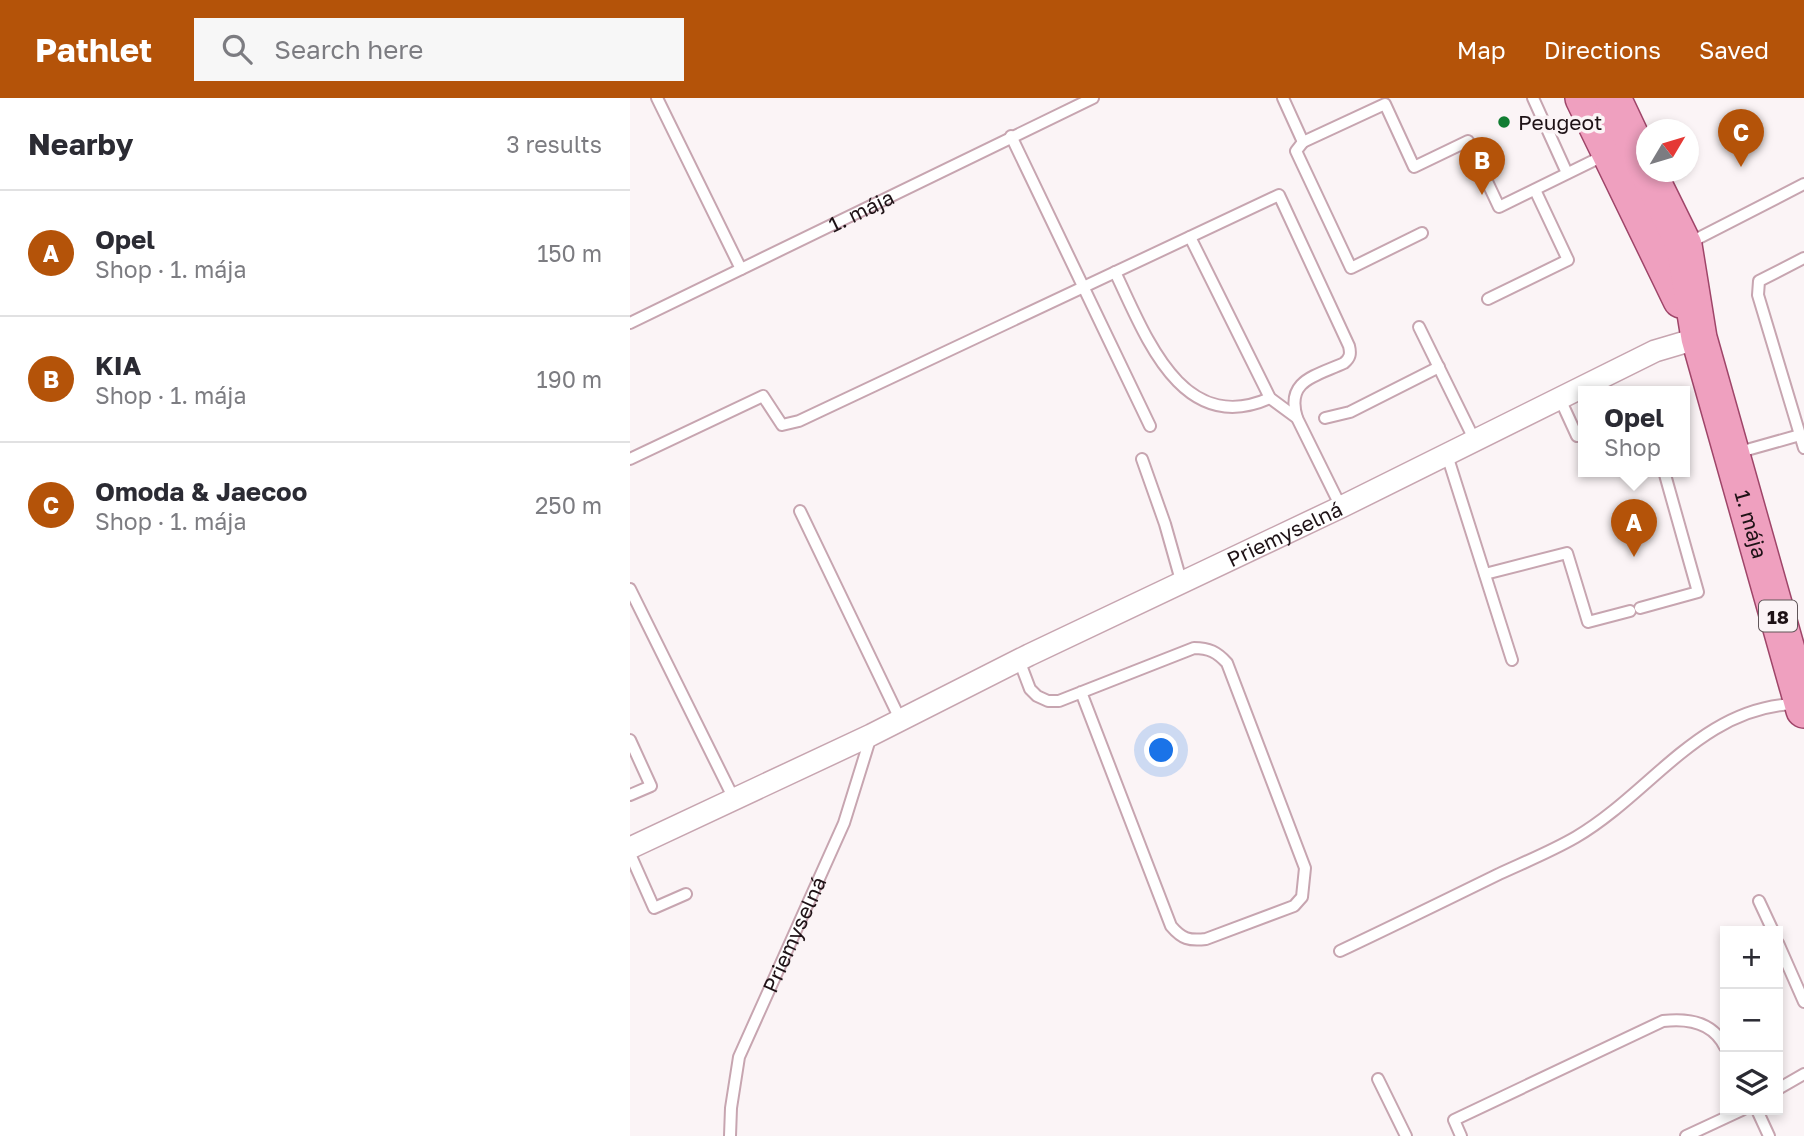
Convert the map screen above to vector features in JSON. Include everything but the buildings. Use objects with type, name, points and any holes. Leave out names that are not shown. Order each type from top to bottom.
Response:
[{"type":"main road","name":"1. mája","points":[[1583,98],[1610,152],[1668,242]]},
{"type":"main road","name":"1. mája","points":[[1613,98],[1636,147]]},
{"type":"main road","name":"1. mája","points":[[1650,182],[1699,338],[1802,694]]},
{"type":"street","name":"Priemyselná","points":[[1586,386],[1655,351],[1699,338]]},
{"type":"street","name":"Priemyselná","points":[[630,848],[872,735],[1019,660],[1341,507],[1578,390]]},
{"type":"lane","points":[[657,98],[741,269]]},
{"type":"lane","name":"1. mája","points":[[630,323],[1093,98]]},
{"type":"lane","points":[[1283,98],[1303,142]]},
{"type":"lane","points":[[1533,98],[1567,173]]},
{"type":"lane","points":[[1422,233],[1351,268],[1296,151],[1303,142],[1385,104],[1414,167],[1468,141],[1499,207],[1610,152]]},
{"type":"lane","points":[[1011,136],[1150,426]]},
{"type":"lane","points":[[1668,242],[1804,184]]},
{"type":"lane","points":[[1488,299],[1568,260],[1535,190]]},
{"type":"lane","points":[[630,459],[763,396],[782,425],[799,421],[1279,195],[1349,346],[1349,358],[1344,363],[1298,386],[1293,398],[1297,418],[1341,507]]},
{"type":"lane","points":[[1190,237],[1270,398],[1297,418]]},
{"type":"lane","points":[[1804,258],[1759,281],[1758,295],[1804,448]]},
{"type":"lane","points":[[1115,272],[1157,359],[1175,381],[1200,398],[1227,408],[1253,405],[1270,398]]},
{"type":"lane","points":[[1419,327],[1475,441]]},
{"type":"lane","points":[[1325,418],[1350,412],[1439,368]]},
{"type":"lane","points":[[1560,399],[1578,436]]},
{"type":"lane","points":[[1733,454],[1800,435]]},
{"type":"lane","points":[[1447,455],[1512,660]]},
{"type":"lane","points":[[1142,459],[1182,583]]},
{"type":"lane","points":[[1485,574],[1567,553],[1588,622],[1698,592],[1666,477]]},
{"type":"lane","points":[[800,511],[900,719]]},
{"type":"lane","points":[[630,589],[734,799]]},
{"type":"lane","points":[[1019,660],[1030,689],[1048,701],[1059,701],[1081,692],[1194,648],[1208,648],[1220,654],[1227,663],[1305,868],[1302,897],[1294,906],[1206,939],[1192,941],[1181,938],[1171,926],[1081,692]]},
{"type":"lane","points":[[1340,951],[1575,837],[1619,808],[1693,741],[1771,705],[1802,694]]},
{"type":"lane","name":"Priemyselná","points":[[730,1136],[731,1108],[739,1057],[844,823],[872,735]]},
{"type":"lane","points":[[630,740],[650,786],[630,795]]},
{"type":"lane","points":[[630,854],[654,908],[686,894]]},
{"type":"lane","points":[[1759,901],[1771,926]]},
{"type":"lane","points":[[1783,954],[1804,1002]]},
{"type":"lane","points":[[1461,1136],[1454,1120],[1663,1021],[1679,1019],[1697,1022],[1711,1029],[1720,1041]]},
{"type":"lane","points":[[1783,1086],[1804,1074]]},
{"type":"lane","points":[[1378,1079],[1406,1136]]},
{"type":"lane","points":[[1686,1136],[1731,1115]]},
{"type":"lane","points":[[1759,1115],[1769,1136]]},
{"type":"place","name":"Peugeot","points":[[1504,122]]},
{"type":"place","name":"Omoda & Jaecoo","points":[[1741,167]]},
{"type":"place","name":"KIA","points":[[1482,195]]},
{"type":"place","name":"Opel","points":[[1634,557]]}]
